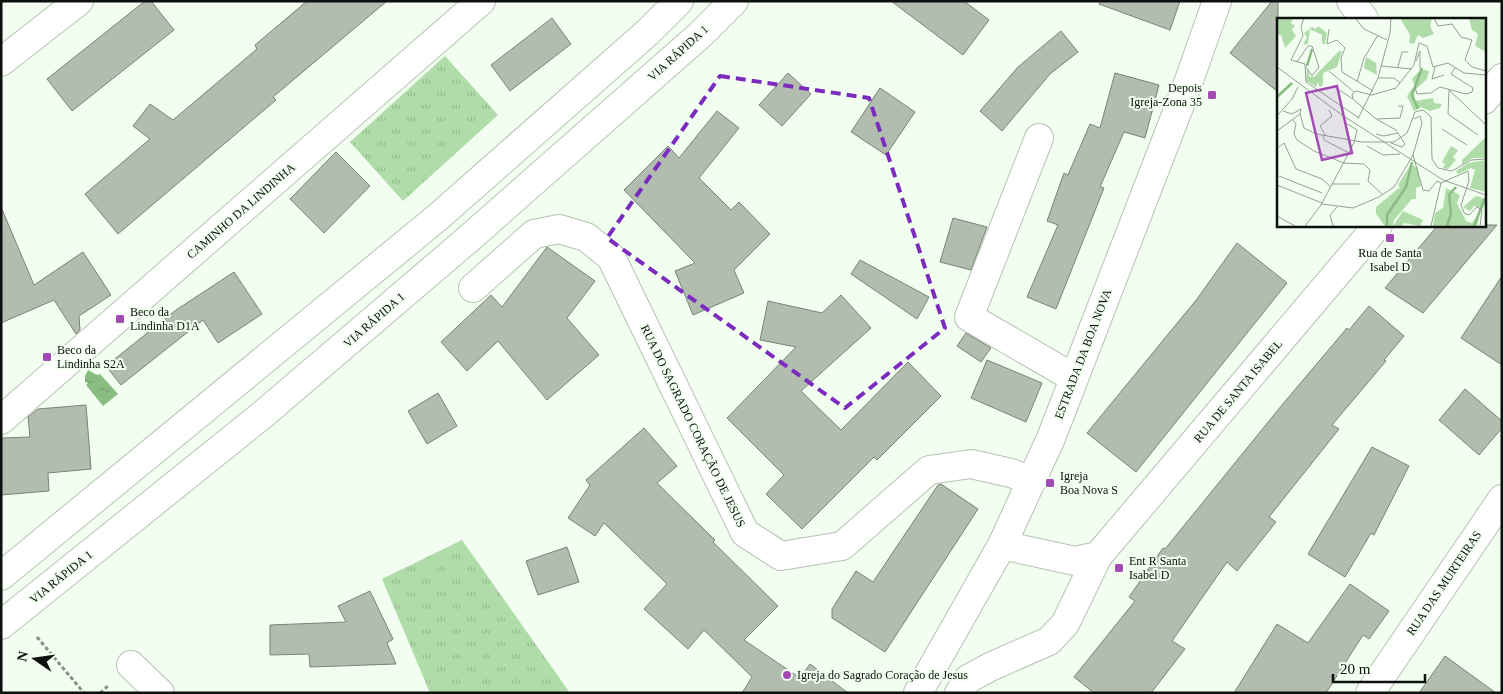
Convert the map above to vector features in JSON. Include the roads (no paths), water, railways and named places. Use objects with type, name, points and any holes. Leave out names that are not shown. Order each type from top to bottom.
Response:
[{"type":"main road","points":[[1,62],[79,1]]},
{"type":"main road","name":"CAMINHO DA LINDINHA","points":[[1,420],[481,1]]},
{"type":"main road","points":[[1,576],[438,217],[648,32],[679,1]]},
{"type":"main road","name":"VIA RÁPIDA 1","points":[[1,625],[261,416],[473,235],[694,40],[734,1]]},
{"type":"main road","name":"ESTRADA DA BOA NOVA","points":[[918,693],[1002,545],[1032,481],[1186,90],[1217,1]]},
{"type":"main road","points":[[1351,1],[1363,18]]},
{"type":"main road","points":[[1486,75],[1502,79],[1486,98]]},
{"type":"main road","points":[[1039,138],[969,317],[1074,378]]},
{"type":"main road","name":"RUA DE SANTA ISABEL","points":[[959,693],[968,679],[990,666],[1049,641],[1065,624],[1098,556],[1377,226]]},
{"type":"main road","name":"RUA DO SAGRADO CORAÇÃO DE JESUS","points":[[473,288],[534,234],[559,229],[586,237],[611,257],[745,532],[781,556],[842,546],[929,470],[971,464],[1011,473],[1032,481]]},
{"type":"main road","name":"RUA DAS MURTEIRAS","points":[[1370,693],[1502,499]]},
{"type":"main road","points":[[1002,545],[1075,562],[1098,556]]},
{"type":"main road","points":[[131,665],[160,693]]},
{"type":"water","points":[[88,370],[97,375],[100,374],[118,394],[103,406],[86,385],[88,383],[85,382],[85,376]]},
{"type":"place","name":"Depois Igreja-Zona 35","points":[[1212,95]]},
{"type":"place","name":"Rua de Santa Isabel D","points":[[1390,238]]},
{"type":"place","name":"Beco da Lindinha D1A","points":[[120,319]]},
{"type":"place","name":"Beco da Lindinha S2A","points":[[47,357]]},
{"type":"place","name":"Igreja Boa Nova S","points":[[1050,483]]},
{"type":"place","name":"Ent R Santa Isabel D","points":[[1119,568]]},
{"type":"place","name":"Igreja do Sagrado Coração de Jesus","points":[[787,675]]}]
